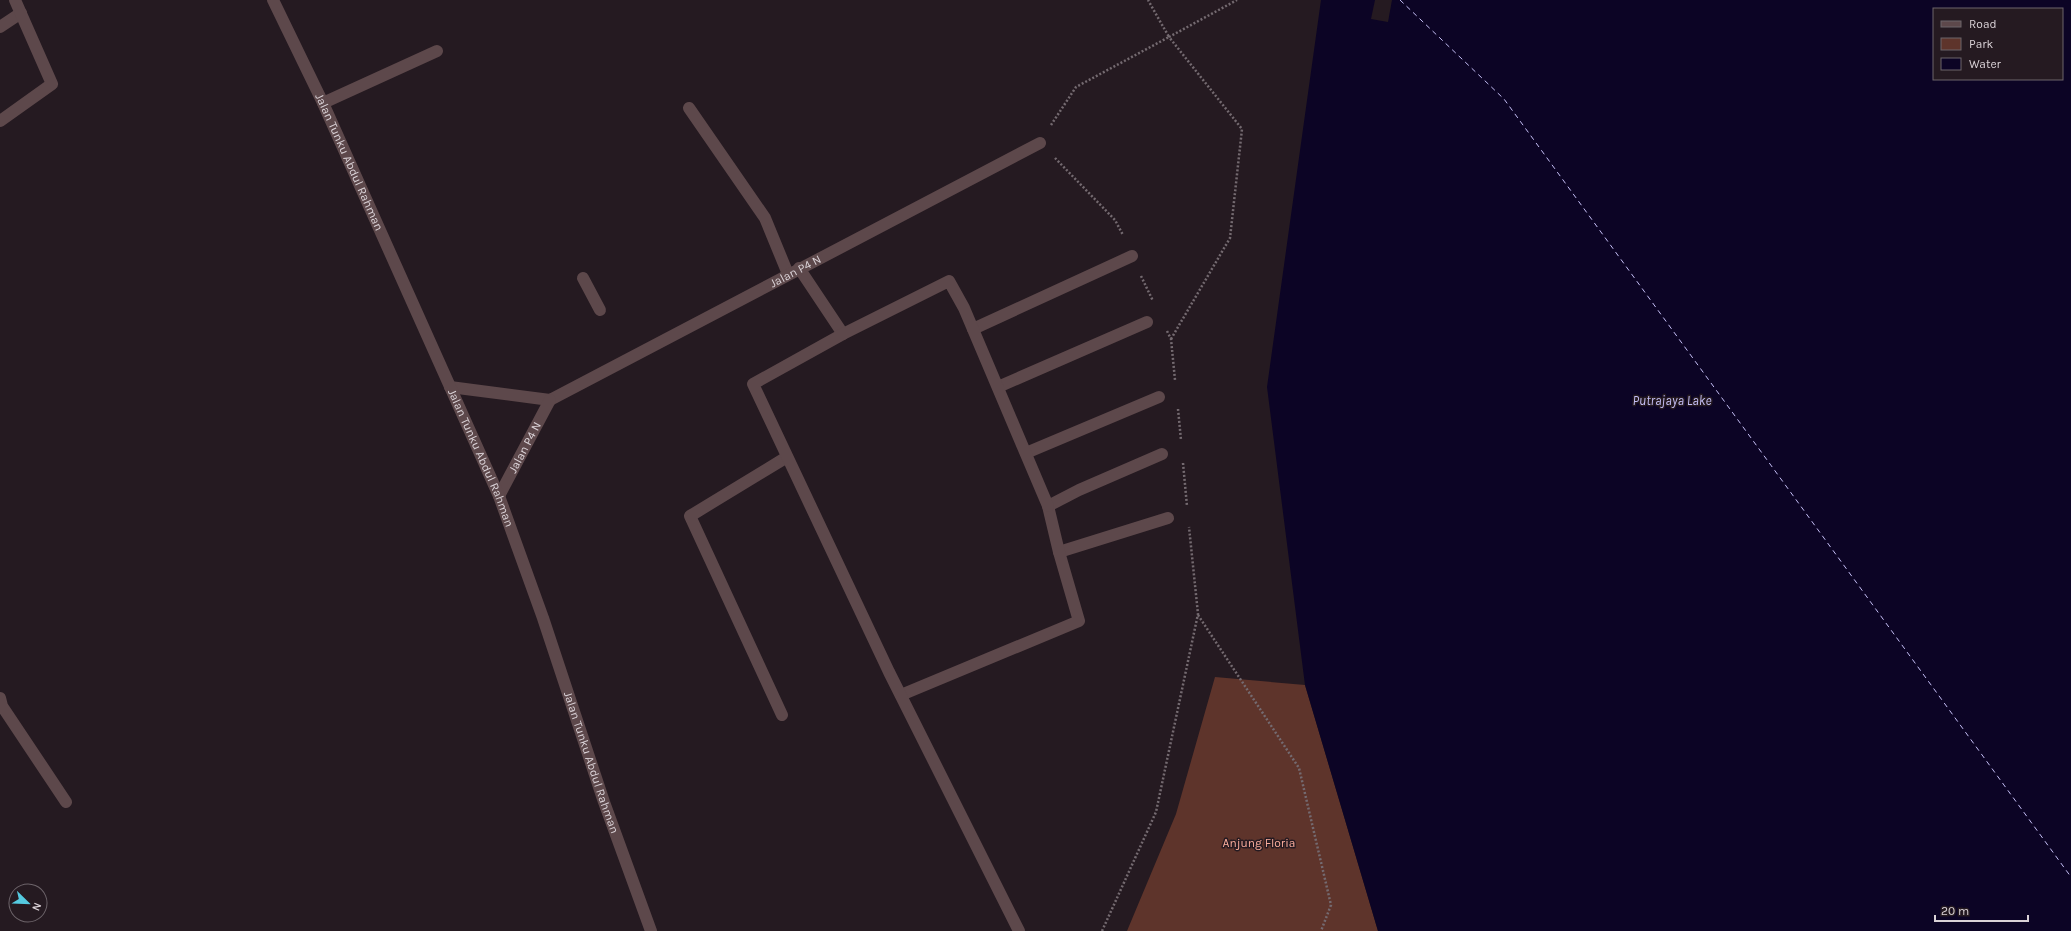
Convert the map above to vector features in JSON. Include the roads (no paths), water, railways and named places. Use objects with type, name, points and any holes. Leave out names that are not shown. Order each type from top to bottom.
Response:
[{"type":"street","points":[[0,121],[52,84],[15,0]]},
{"type":"street","name":"Jalan Tunku Abdul Rahman","points":[[273,0],[323,103],[500,496],[543,618],[604,802],[651,931]]},
{"type":"street","points":[[0,27],[21,13]]},
{"type":"street","points":[[323,103],[437,52]]},
{"type":"street","points":[[689,108],[765,218],[794,271],[842,334]]},
{"type":"street","name":"Jalan P4 N","points":[[500,496],[550,400],[1040,143]]},
{"type":"street","points":[[973,329],[1132,256]]},
{"type":"street","points":[[583,278],[600,310]]},
{"type":"street","points":[[901,696],[1079,621],[1059,552],[1048,506],[973,329],[949,281],[842,334],[753,384],[786,457],[901,696],[1019,931]]},
{"type":"street","points":[[998,387],[1147,322]]},
{"type":"street","points":[[450,387],[550,400]]},
{"type":"street","points":[[1026,453],[1159,397]]},
{"type":"street","points":[[1048,506],[1079,490],[1162,454]]},
{"type":"street","points":[[782,715],[690,516],[786,457]]},
{"type":"street","points":[[1059,552],[1168,518]]},
{"type":"street","points":[[1,703],[66,802]]},
{"type":"water","name":"Putrajaya Lake","points":[[1321,0],[2071,0],[2071,931],[1378,931],[1305,685],[1267,387]]},
{"type":"park label","name":"Anjung Floria","points":[[1259,843]]}]
